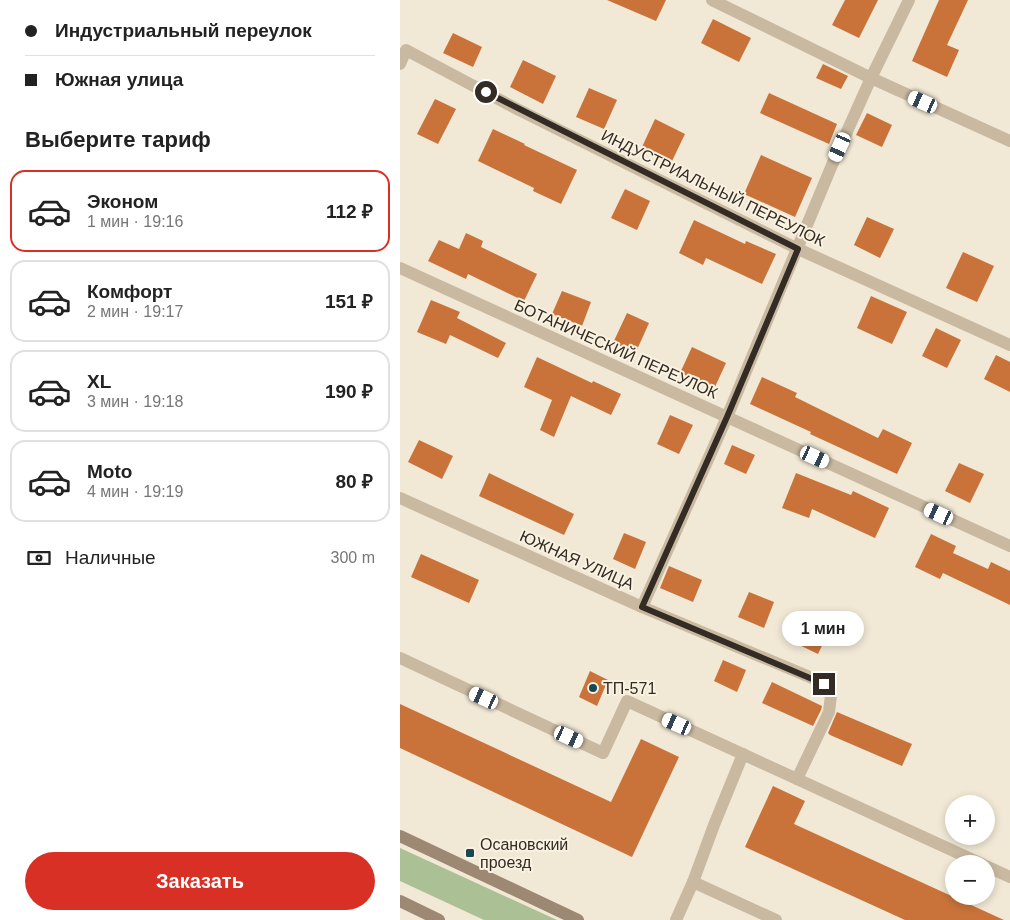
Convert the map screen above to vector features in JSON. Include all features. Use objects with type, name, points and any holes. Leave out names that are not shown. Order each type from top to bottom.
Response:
[{"type":"main road","points":[[400,836],[578,920]]},
{"type":"main road","points":[[400,902],[439,920]]},
{"type":"street","points":[[712,0],[871,78],[1010,141]]},
{"type":"street","points":[[642,607],[727,417],[832,165],[909,0]]},
{"type":"street","name":"ИНДУСТРИАЛЬНЫЙ ПЕРЕУЛОК","points":[[400,64],[406,50],[517,109],[798,249],[1010,345]]},
{"type":"street","name":"БОТАНИЧЕСКИЙ ПЕРЕУЛОК","points":[[400,268],[1010,546]]},
{"type":"street","name":"ЮЖНАЯ УЛИЦА","points":[[400,498],[642,607],[824,684],[831,695],[829,712],[797,779]]},
{"type":"street","points":[[400,658],[603,752],[627,701],[962,855]]},
{"type":"street","points":[[676,920],[744,754]]},
{"type":"street","points":[[995,870],[1010,876]]},
{"type":"street","points":[[693,882],[776,920]]},
{"type":"green space","points":[[400,848],[557,920],[484,920],[400,881]]},
{"type":"building","points":[[607,0],[666,0],[656,21]]},
{"type":"building","points":[[845,0],[878,0],[859,38],[832,25]]},
{"type":"building","points":[[939,0],[968,0],[947,45],[959,50],[947,77],[912,61]]},
{"type":"building","points":[[713,19],[751,38],[739,62],[701,43]]},
{"type":"building","points":[[453,33],[482,47],[473,67],[443,53]]},
{"type":"building","points":[[523,60],[556,76],[543,104],[510,87]]},
{"type":"building","points":[[823,64],[848,76],[841,89],[816,78]]},
{"type":"building","points":[[589,88],[617,100],[604,129],[576,117]]},
{"type":"building","points":[[769,93],[837,124],[829,144],[760,113]]},
{"type":"building","points":[[435,99],[456,109],[438,144],[417,134]]},
{"type":"building","points":[[867,113],[892,125],[882,147],[856,135]]},
{"type":"building","points":[[655,119],[685,134],[672,161],[642,147]]},
{"type":"building","points":[[493,129],[577,170],[561,204],[533,191],[534,188],[478,161]]},
{"type":"building","points":[[761,155],[812,178],[795,217],[744,194]]},
{"type":"building","points":[[625,189],[650,201],[637,230],[611,218]]},
{"type":"building","points":[[867,217],[894,229],[880,258],[854,245]]},
{"type":"building","points":[[694,220],[745,244],[746,241],[776,254],[762,284],[706,258],[703,265],[679,253]]},
{"type":"building","points":[[466,233],[483,241],[481,247],[537,274],[524,301],[468,274],[466,279],[428,261],[439,240],[459,249]]},
{"type":"building","points":[[963,252],[994,266],[977,302],[946,288]]},
{"type":"building","points":[[562,291],[591,302],[582,326],[552,314]]},
{"type":"building","points":[[871,296],[907,312],[892,344],[857,328]]},
{"type":"building","points":[[431,300],[460,312],[457,318],[506,343],[498,358],[450,335],[446,344],[417,332]]},
{"type":"building","points":[[627,313],[649,323],[636,352],[613,343]]},
{"type":"building","points":[[936,328],[961,340],[947,368],[922,356]]},
{"type":"building","points":[[692,347],[726,363],[714,389],[680,373]]},
{"type":"building","points":[[996,355],[1010,362],[1010,392],[984,379]]},
{"type":"building","points":[[537,357],[592,383],[593,381],[621,394],[611,415],[571,396],[554,437],[540,430],[552,400],[524,387]]},
{"type":"building","points":[[762,377],[797,393],[795,397],[878,438],[883,429],[912,443],[897,474],[750,404]]},
{"type":"building","points":[[670,415],[693,425],[679,454],[657,444]]},
{"type":"building","points":[[419,440],[453,456],[442,479],[408,462]]},
{"type":"building","points":[[732,445],[755,455],[746,474],[724,464]]},
{"type":"building","points":[[959,463],[984,474],[970,503],[945,491]]},
{"type":"building","points":[[489,473],[574,514],[564,535],[479,496]]},
{"type":"building","points":[[796,473],[851,495],[853,491],[889,508],[875,538],[812,509],[809,518],[782,508]]},
{"type":"building","points":[[624,533],[646,542],[635,569],[613,559]]},
{"type":"building","points":[[931,534],[956,546],[953,553],[988,569],[991,562],[1010,571],[1010,605],[943,573],[940,579],[915,567]]},
{"type":"building","points":[[421,554],[479,580],[469,603],[411,577]]},
{"type":"building","points":[[669,566],[702,580],[693,602],[660,588]]},
{"type":"building","points":[[749,592],[774,602],[764,628],[738,617]]},
{"type":"building","points":[[801,619],[829,631],[818,654],[791,641]]},
{"type":"building","points":[[723,660],[746,670],[737,692],[714,681]]},
{"type":"building","name":"ТП-571","points":[[590,671],[608,680],[597,706],[579,697]]},
{"type":"building","points":[[772,682],[822,706],[813,726],[762,703]]},
{"type":"building","points":[[400,704],[611,802],[641,739],[679,757],[632,857],[400,748]]},
{"type":"building","points":[[837,712],[912,744],[902,766],[830,735],[828,733]]},
{"type":"building","points":[[773,786],[805,801],[794,824],[945,893],[945,905],[971,905],[1004,920],[905,920],[745,847]]},
{"type":"place","name":"ТП-571","points":[[593,688]]},
{"type":"place","name":"Осановский проезд","points":[[470,853]]},
{"type":"route","points":[[486,92],[798,249],[727,417],[642,607],[824,684]]}]
